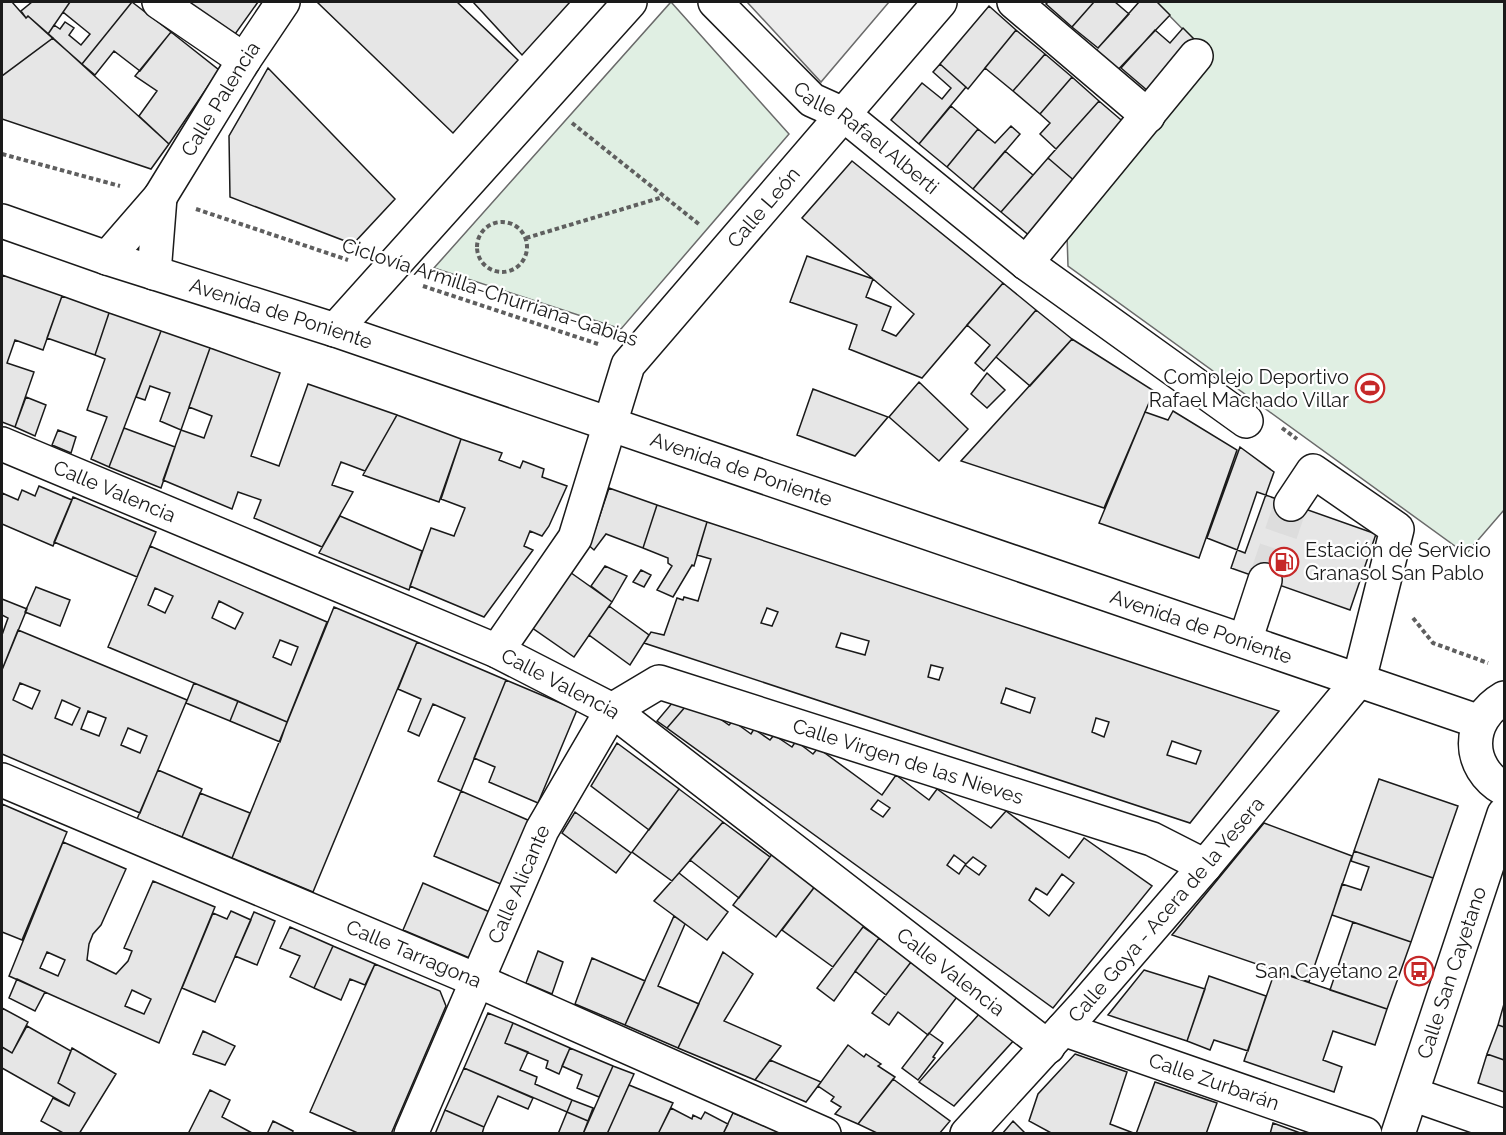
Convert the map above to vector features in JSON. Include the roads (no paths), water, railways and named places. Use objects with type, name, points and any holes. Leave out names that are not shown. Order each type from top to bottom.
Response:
[{"type":"street","points":[[159,2],[244,60]]},
{"type":"street","name":"Calle Palencia","points":[[107,258],[160,197],[244,60],[283,2]]},
{"type":"street","points":[[335,330],[630,2]]},
{"type":"street","name":"Calle Rafael Alberti","points":[[715,2],[812,100],[843,114],[1026,263],[1262,423]]},
{"type":"street","name":"Calle León","points":[[611,425],[628,365],[940,2]]},
{"type":"street","points":[[1014,2],[1148,116]]},
{"type":"street","points":[[1026,263],[1196,56]]},
{"type":"street","name":"Calle Palencia","points":[[154,273],[160,197]]},
{"type":"street","name":"Avenida de Poniente","points":[[2,220],[107,258],[335,330],[1480,722]]},
{"type":"street","points":[[497,651],[575,538],[611,425]]},
{"type":"street","name":"Calle Valencia","points":[[2,444],[497,651],[612,710],[1056,1038]]},
{"type":"street","points":[[1291,504],[1313,471],[1396,529],[1359,680]]},
{"type":"street","points":[[1245,641],[1265,580]]},
{"type":"street","name":"Calle Goya - Acera de la Yesera","points":[[967,1134],[1056,1038],[1205,866],[1359,680]]},
{"type":"street","name":"Calle Virgen de las Nieves","points":[[612,710],[659,682],[1152,839],[1205,866]]},
{"type":"street","points":[[1504,698],[1489,709],[1480,722],[1476,738],[1476,755],[1483,770],[1493,783],[1504,789]]},
{"type":"street","name":"Calle Alicante","points":[[411,1134],[542,830],[612,710]]},
{"type":"street","name":"Calle Tarragona","points":[[2,780],[476,980],[824,1134]]},
{"type":"street","name":"Calle San Cayetano","points":[[1398,1134],[1504,814]]},
{"type":"street","name":"Calle Zurbarán","points":[[1056,1038],[1365,1134]]},
{"type":"street","points":[[1412,1094],[1504,1126]]},
{"type":"tunnel","points":[[1265,580],[1291,504]]},
{"type":"place","name":"Complejo Deportivo Rafael Machado Villar","points":[[1370,388]]},
{"type":"place","name":"Estación de Servicio Granasol San Pablo","points":[[1284,562]]},
{"type":"place","name":"San Cayetano 2","points":[[1419,971]]}]
